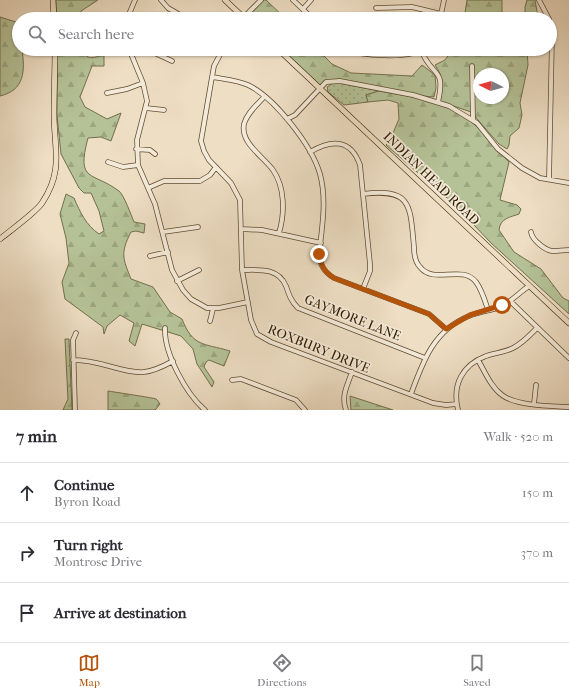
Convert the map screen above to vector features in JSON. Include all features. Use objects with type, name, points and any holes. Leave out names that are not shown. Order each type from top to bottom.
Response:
[{"type":"main road","points":[[53,0],[54,12]]},
{"type":"main road","points":[[226,0],[237,12]]},
{"type":"main road","points":[[0,239],[42,204],[54,178],[58,149],[54,116],[55,56]]},
{"type":"main road","name":"INDIAN HEAD ROAD","points":[[286,56],[569,323]]},
{"type":"street","points":[[131,12],[135,0]]},
{"type":"street","points":[[160,0],[168,8],[175,12]]},
{"type":"street","points":[[249,12],[261,0]]},
{"type":"street","points":[[293,0],[306,12]]},
{"type":"street","points":[[303,9],[311,0]]},
{"type":"street","points":[[442,12],[444,0]]},
{"type":"street","points":[[540,0],[546,12]]},
{"type":"street","points":[[376,8],[412,7],[426,12]]},
{"type":"street","points":[[131,56],[143,83],[146,108],[136,149],[138,166],[156,204],[172,270],[183,290],[191,298],[207,308],[213,309],[248,302]]},
{"type":"street","points":[[161,56],[172,61]]},
{"type":"street","name":"ROXBURY DRIVE","points":[[219,56],[214,66],[201,141],[209,160],[231,183],[240,200],[242,270],[253,326],[257,334],[264,339],[433,403],[446,405],[457,404]]},
{"type":"street","points":[[424,56],[441,78],[438,102]]},
{"type":"street","points":[[549,179],[552,56]]},
{"type":"street","points":[[472,66],[473,120]]},
{"type":"street","points":[[212,77],[247,85],[264,97],[287,119],[310,152],[320,176],[323,202],[320,260],[326,273],[429,314],[446,329]]},
{"type":"street","points":[[287,119],[295,114],[326,82],[340,81],[412,95],[450,106],[473,120],[511,160],[534,175],[569,183]]},
{"type":"street","points":[[107,93],[127,89],[143,83]]},
{"type":"street","points":[[264,97],[246,118],[244,133],[247,140],[274,171],[278,181],[283,212],[279,233]]},
{"type":"street","points":[[146,108],[164,110]]},
{"type":"street","points":[[310,152],[332,140],[346,147],[357,156],[360,165],[370,264],[370,271],[363,289]]},
{"type":"street","points":[[136,149],[150,150],[155,154]]},
{"type":"street","points":[[108,162],[123,167],[138,166]]},
{"type":"street","points":[[148,188],[164,181],[200,181],[206,179],[216,167]]},
{"type":"street","points":[[363,194],[388,192],[402,199],[407,204],[410,211],[414,254],[420,268],[437,276],[459,274],[476,281],[488,310]]},
{"type":"street","points":[[163,232],[198,227]]},
{"type":"street","points":[[241,229],[262,230],[321,243]]},
{"type":"street","points":[[531,232],[536,241],[545,248],[552,251],[569,250]]},
{"type":"street","points":[[150,256],[168,252]]},
{"type":"street","points":[[178,281],[199,270]]},
{"type":"street","name":"GAYMORE LANE","points":[[242,270],[270,271],[283,280],[292,302],[298,308],[425,358]]},
{"type":"street","points":[[411,394],[425,358],[438,337],[446,329],[470,315],[488,310],[510,301],[529,286]]},
{"type":"street","points":[[510,301],[569,358]]},
{"type":"street","points":[[210,321],[213,309]]},
{"type":"street","points":[[165,328],[167,349],[190,393],[205,410]]},
{"type":"street","points":[[458,410],[456,393],[457,383],[463,372],[470,364],[513,348],[525,341],[537,328]]},
{"type":"street","points":[[75,410],[73,340],[76,333]]},
{"type":"street","points":[[73,360],[88,360],[142,372],[152,371],[173,361]]},
{"type":"street","points":[[478,360],[494,388],[503,396],[513,401],[569,407]]},
{"type":"street","points":[[346,410],[343,402],[344,394],[352,372]]},
{"type":"street","points":[[232,380],[241,379],[296,400],[305,410]]},
{"type":"street","points":[[534,404],[536,385]]},
{"type":"green space","points":[[56,0],[98,0],[81,12],[56,12]]},
{"type":"green space","points":[[261,0],[266,0],[279,12],[251,12]]},
{"type":"green space","points":[[467,0],[502,0],[502,12],[465,12]]},
{"type":"green space","points":[[527,0],[535,0],[537,12],[525,12]]},
{"type":"green space","points":[[0,17],[12,21],[12,56],[22,56],[23,72],[19,84],[8,93],[0,96]]},
{"type":"green space","points":[[57,56],[87,56],[90,58],[104,56],[104,66],[92,66],[80,97],[85,107],[107,119],[121,113],[111,141],[101,137],[88,138],[84,162],[85,169],[89,174],[119,191],[134,222],[145,224],[144,233],[136,231],[131,232],[125,245],[124,256],[131,279],[153,287],[170,312],[182,319],[190,335],[195,339],[206,345],[230,351],[224,366],[209,360],[206,362],[204,367],[214,382],[212,387],[197,364],[193,349],[181,336],[142,324],[135,346],[129,341],[134,323],[120,315],[107,326],[104,334],[103,327],[65,299],[62,282],[69,263],[66,238],[60,214],[66,194],[74,198],[90,227],[99,234],[104,231],[99,211],[91,193],[84,193],[79,188],[61,154],[57,115]]},
{"type":"green space","points":[[286,56],[324,56],[332,64],[351,73],[412,76],[422,65],[435,75],[436,88],[434,97],[412,95],[340,81],[326,82],[320,88]]},
{"type":"green space","points":[[448,56],[527,56],[528,65],[520,103],[522,115],[519,128],[510,136],[507,149],[499,144],[471,112],[439,101],[442,91],[442,78],[435,65],[445,60]]},
{"type":"green space","points":[[333,83],[379,91],[366,95],[368,102],[344,105],[328,92],[327,87]]},
{"type":"green space","points":[[379,91],[436,102],[453,109],[476,126],[509,162],[500,200],[517,205],[521,209],[519,214],[504,220],[501,223],[499,230],[514,252],[541,269],[563,298],[569,301],[569,314],[491,243],[454,204],[386,145],[390,140],[399,119],[398,103],[388,100],[368,102],[366,95]]},
{"type":"green space","points":[[65,339],[69,339],[72,410],[63,410],[68,399]]},
{"type":"green space","points":[[108,391],[156,399],[160,404],[155,410],[108,410]]},
{"type":"green space","points":[[350,396],[393,410],[351,410]]},
{"type":"route","points":[[319,254],[326,273],[334,278],[429,314],[440,322],[446,329],[470,315],[502,305]]}]
